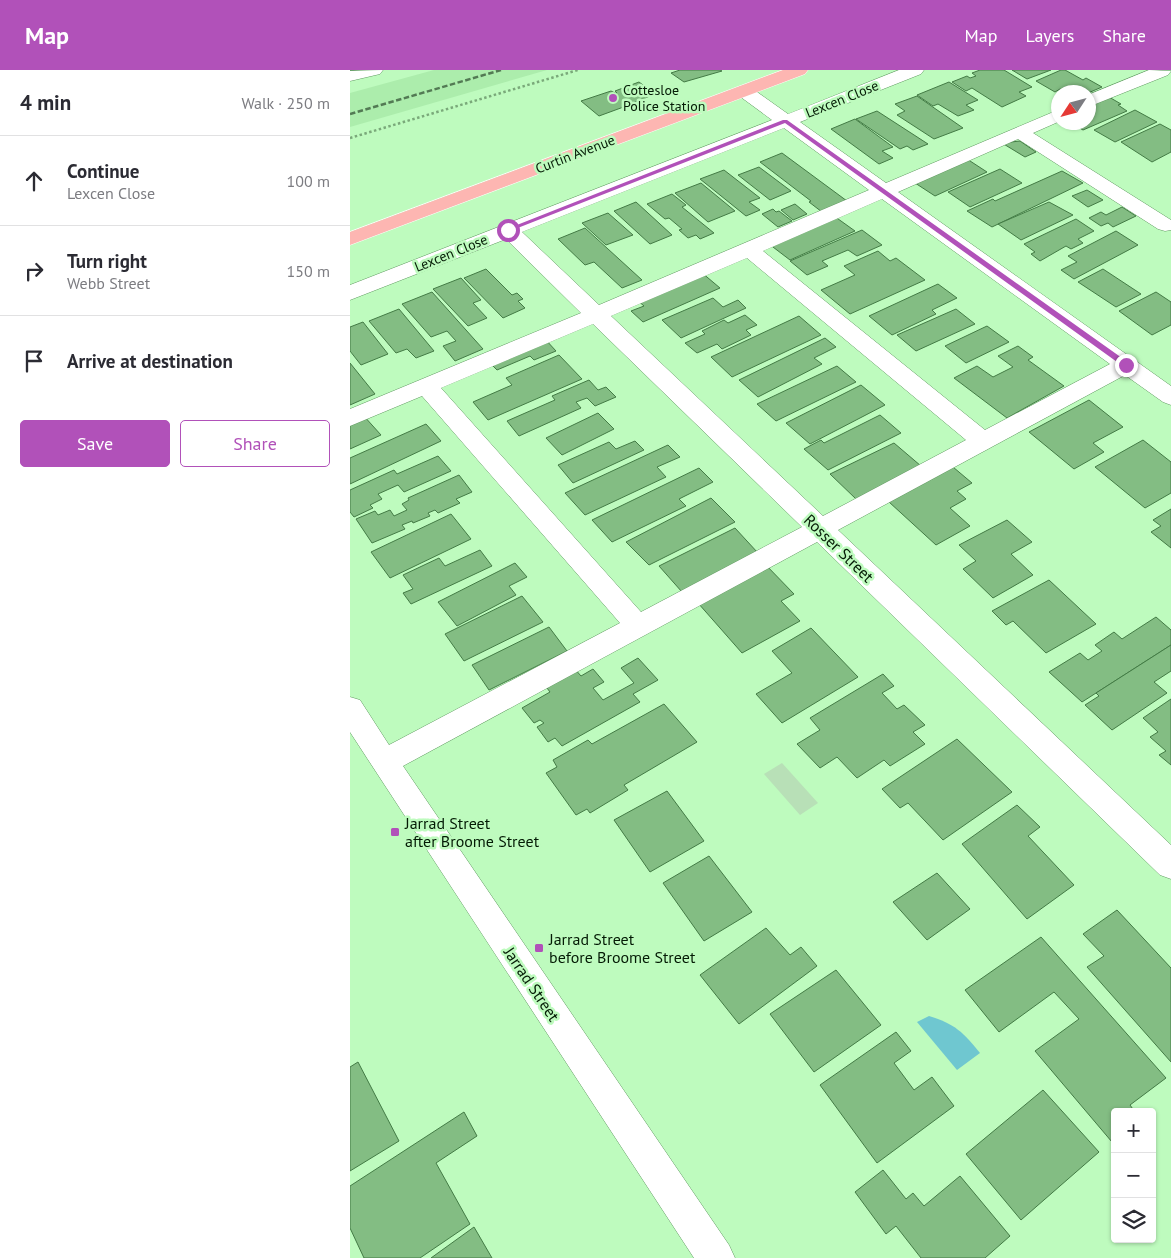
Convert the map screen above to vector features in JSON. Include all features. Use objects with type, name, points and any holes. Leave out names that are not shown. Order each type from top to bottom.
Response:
[{"type":"main road","name":"Curtin Avenue","points":[[350,238],[799,70]]},
{"type":"street","points":[[350,76],[374,70]]},
{"type":"street","name":"Lexcen Close","points":[[350,293],[915,70]]},
{"type":"street","points":[[1096,99],[1164,73]]},
{"type":"street","points":[[744,91],[1171,397]]},
{"type":"street","points":[[350,418],[749,250],[1051,118]]},
{"type":"street","points":[[1019,132],[1165,225]]},
{"type":"street","name":"Rosser Street","points":[[508,230],[1171,865]]},
{"type":"street","points":[[749,250],[983,441]]},
{"type":"street","points":[[384,762],[1126,365]]},
{"type":"street","points":[[426,386],[638,626]]},
{"type":"street","name":"Jarrad Street","points":[[350,708],[384,762],[716,1258]]},
{"type":"path","points":[[350,138],[578,70]]},
{"type":"shaded area","points":[[434,70],[547,70],[350,127],[350,93]]},
{"type":"shaded area","points":[[782,763],[818,803],[800,815],[764,774]]},
{"type":"water","points":[[929,1016],[946,1022],[958,1030],[969,1039],[980,1053],[957,1070],[917,1022]]},
{"type":"building","points":[[680,70],[722,71],[684,82],[671,73]]},
{"type":"building","points":[[980,70],[1004,70],[1032,87],[1019,92],[1026,96],[1002,107],[972,88],[966,91],[952,82],[967,76],[970,78],[976,76],[972,73]]},
{"type":"building","points":[[1012,70],[1051,70],[1027,79]]},
{"type":"building","points":[[1065,70],[1083,80],[1086,78],[1102,87],[1096,90],[1096,85],[1051,85],[1051,90],[1036,81]]},
{"type":"building","points":[[639,82],[655,94],[632,103],[628,100],[624,101],[629,105],[599,116],[581,101],[611,91],[617,93],[615,91]]},
{"type":"building","points":[[949,82],[978,100],[966,105],[974,110],[958,116],[938,104],[933,106],[917,95]]},
{"type":"building","points":[[917,96],[963,128],[934,139],[897,115],[905,111],[895,104]]},
{"type":"building","points":[[1109,97],[1121,104],[1118,105],[1127,111],[1096,124],[1096,103]]},
{"type":"building","points":[[1135,110],[1157,122],[1115,142],[1094,130]]},
{"type":"building","points":[[877,111],[928,144],[913,150],[907,146],[900,149],[856,119]]},
{"type":"building","points":[[855,119],[893,147],[882,151],[893,158],[879,164],[831,129]]},
{"type":"building","points":[[1160,124],[1171,130],[1171,152],[1152,162],[1121,142]]},
{"type":"building","points":[[1020,141],[1036,152],[1025,157],[1002,143]]},
{"type":"building","points":[[782,153],[847,201],[822,212],[809,202],[811,201],[760,162]]},
{"type":"building","points":[[967,159],[987,172],[935,196],[912,181]]},
{"type":"building","points":[[759,167],[791,191],[770,200],[738,175]]},
{"type":"building","points":[[1000,169],[1022,183],[970,207],[948,192]]},
{"type":"building","points":[[724,170],[760,198],[749,202],[760,210],[746,216],[700,179]]},
{"type":"building","points":[[1062,171],[1083,183],[992,227],[967,211],[993,199],[995,201]]},
{"type":"building","points":[[701,183],[735,211],[708,222],[675,193]]},
{"type":"building","points":[[1087,190],[1103,200],[1088,207],[1072,196]]},
{"type":"building","points":[[672,194],[686,205],[682,207],[714,233],[700,239],[696,235],[688,238],[679,230],[682,229],[669,218],[665,219],[647,204]]},
{"type":"building","points":[[636,202],[672,235],[650,244],[614,211]]},
{"type":"building","points":[[1049,202],[1073,215],[1021,240],[998,224]]},
{"type":"building","points":[[795,204],[807,214],[793,220],[781,210]]},
{"type":"building","points":[[1122,207],[1136,216],[1113,227],[1108,223],[1101,226],[1089,218],[1101,212],[1106,215]]},
{"type":"building","points":[[773,209],[776,212],[779,211],[792,221],[778,227],[762,214]]},
{"type":"building","points":[[608,213],[633,235],[606,245],[582,223]]},
{"type":"building","points":[[834,216],[855,231],[790,260],[769,244]]},
{"type":"building","points":[[1076,219],[1094,231],[1078,239],[1083,243],[1071,249],[1066,246],[1040,261],[1031,254],[1035,252],[1024,244]]},
{"type":"building","points":[[585,228],[642,280],[622,288],[594,262],[585,265],[558,239]]},
{"type":"building","points":[[862,230],[882,245],[857,256],[848,250],[822,261],[828,266],[807,275],[790,261]]},
{"type":"building","points":[[1116,231],[1138,245],[1074,279],[1061,270],[1077,262],[1068,256]]},
{"type":"building","points":[[878,251],[890,261],[896,258],[925,280],[850,314],[821,290],[855,275],[844,266]]},
{"type":"building","points":[[486,269],[512,295],[517,293],[523,299],[518,301],[525,308],[503,318],[464,278]]},
{"type":"building","points":[[1103,269],[1141,294],[1116,307],[1078,282]]},
{"type":"building","points":[[701,272],[720,288],[643,322],[631,311],[644,306],[637,300]]},
{"type":"building","points":[[461,278],[481,300],[473,303],[487,318],[468,326],[433,289]]},
{"type":"building","points":[[938,284],[957,298],[932,310],[936,314],[892,335],[869,316]]},
{"type":"building","points":[[432,292],[483,349],[455,361],[443,346],[456,341],[447,331],[431,337],[402,304]]},
{"type":"building","points":[[1156,292],[1171,302],[1171,325],[1152,335],[1119,311]]},
{"type":"building","points":[[713,298],[723,307],[738,300],[746,308],[681,338],[662,320]]},
{"type":"building","points":[[399,309],[434,351],[416,358],[407,349],[396,353],[369,321]]},
{"type":"building","points":[[956,309],[975,324],[916,351],[897,335]]},
{"type":"building","points":[[745,315],[757,325],[746,330],[751,335],[722,349],[717,344],[697,353],[685,343],[705,334],[702,331],[724,320],[728,323]]},
{"type":"building","points":[[799,316],[821,335],[732,377],[711,357]]},
{"type":"building","points":[[363,322],[388,354],[361,365],[350,351],[350,327]]},
{"type":"building","points":[[987,326],[1009,342],[966,363],[945,346]]},
{"type":"building","points":[[825,338],[836,347],[814,358],[822,364],[758,397],[739,380]]},
{"type":"building","points":[[545,339],[556,351],[534,360],[530,356],[497,370],[490,363]]},
{"type":"building","points":[[1018,346],[1033,357],[1028,360],[1064,386],[1007,418],[954,378],[977,366],[993,377],[1013,367],[998,356]]},
{"type":"building","points":[[559,355],[582,379],[488,420],[473,402],[512,385],[506,378]]},
{"type":"building","points":[[350,363],[375,394],[350,405]]},
{"type":"building","points":[[837,366],[856,382],[776,421],[757,404]]},
{"type":"building","points":[[589,380],[598,390],[606,387],[616,397],[595,406],[587,398],[576,402],[581,408],[519,436],[507,421],[555,400],[552,396]]},
{"type":"building","points":[[861,385],[885,405],[810,444],[786,423]]},
{"type":"building","points":[[1089,400],[1123,427],[1093,443],[1104,452],[1074,469],[1029,432]]},
{"type":"building","points":[[598,413],[614,429],[562,455],[546,438]]},
{"type":"building","points":[[363,415],[381,435],[350,449],[350,421]]},
{"type":"building","points":[[880,415],[901,433],[828,470],[804,449],[821,440],[824,443]]},
{"type":"building","points":[[426,424],[441,441],[350,484],[350,458]]},
{"type":"building","points":[[1143,440],[1171,462],[1171,493],[1145,508],[1095,467]]},
{"type":"building","points":[[635,441],[644,450],[573,483],[558,465],[609,442],[616,449]]},
{"type":"building","points":[[894,443],[921,466],[856,499],[830,474]]},
{"type":"building","points":[[668,445],[680,457],[657,467],[666,477],[585,515],[565,493]]},
{"type":"building","points":[[438,456],[451,471],[404,492],[398,485],[378,494],[382,499],[370,505],[373,508],[354,517],[350,512],[350,490],[394,470],[397,474]]},
{"type":"building","points":[[953,467],[972,483],[957,491],[966,499],[950,508],[970,526],[936,545],[889,502]]},
{"type":"building","points":[[699,468],[713,482],[679,499],[686,506],[612,542],[592,520]]},
{"type":"building","points":[[459,475],[472,492],[456,499],[460,503],[438,513],[435,510],[428,513],[430,516],[402,525],[405,529],[372,543],[356,519],[375,511],[378,515],[390,510],[394,516],[407,510],[402,504],[409,500],[408,498]]},
{"type":"building","points":[[711,498],[735,522],[649,565],[626,542]]},
{"type":"building","points":[[1171,509],[1171,548],[1151,532],[1161,526],[1153,520]]},
{"type":"building","points":[[451,514],[471,539],[390,578],[371,552]]},
{"type":"building","points":[[1007,520],[1032,542],[1011,554],[1033,575],[993,598],[963,569],[976,561],[959,545]]},
{"type":"building","points":[[735,528],[758,553],[682,592],[659,566]]},
{"type":"building","points":[[480,550],[492,566],[411,604],[403,593],[413,589],[403,575],[439,558],[445,566]]},
{"type":"building","points":[[515,563],[527,577],[509,586],[516,595],[457,626],[438,602]]},
{"type":"building","points":[[764,563],[794,594],[781,601],[800,621],[742,653],[698,603]]},
{"type":"building","points":[[1049,580],[1096,624],[1046,653],[1013,621],[1006,625],[992,611]]},
{"type":"building","points":[[522,596],[543,622],[464,661],[445,634]]},
{"type":"building","points":[[1156,617],[1171,630],[1171,645],[1082,702],[1049,672],[1080,653],[1088,660],[1102,651],[1095,645],[1114,632],[1122,639]]},
{"type":"building","points":[[549,627],[567,651],[489,690],[472,665]]},
{"type":"building","points":[[811,628],[858,677],[782,723],[756,694],[792,673],[772,651]]},
{"type":"building","points":[[1171,645],[1171,671],[1154,682],[1167,693],[1112,730],[1085,705],[1099,696],[1096,693]]},
{"type":"building","points":[[638,658],[658,680],[633,694],[640,702],[562,746],[555,738],[548,742],[537,727],[544,723],[540,720],[534,723],[522,708],[550,692],[544,684],[574,668],[581,676],[593,669],[604,682],[593,688],[603,700],[634,683],[621,668]]},
{"type":"building","points":[[883,674],[894,686],[882,693],[897,709],[904,705],[925,725],[913,732],[925,744],[890,766],[884,760],[857,778],[837,757],[820,768],[797,744],[820,730],[810,718]]},
{"type":"building","points":[[1171,699],[1171,765],[1159,755],[1166,751],[1150,737],[1158,732],[1143,718]]},
{"type":"building","points":[[664,704],[697,742],[624,785],[628,790],[590,813],[587,809],[576,815],[546,773],[557,767],[553,760],[588,740],[592,744]]},
{"type":"building","points":[[957,739],[1012,792],[943,840],[908,803],[900,808],[882,789]]},
{"type":"building","points":[[667,791],[704,841],[650,872],[614,820]]},
{"type":"building","points":[[1017,805],[1040,827],[1028,836],[1074,885],[1027,919],[962,844]]},
{"type":"building","points":[[709,856],[752,912],[704,941],[663,883]]},
{"type":"building","points":[[937,873],[970,909],[927,940],[893,902]]},
{"type":"building","points":[[1117,910],[1171,968],[1171,1062],[1087,967],[1104,956],[1083,934]]},
{"type":"building","points":[[766,928],[790,955],[801,947],[817,966],[739,1024],[700,975]]},
{"type":"building","points":[[1041,937],[1166,1078],[1130,1105],[1132,1108],[1111,1108],[1111,1141],[1035,1051],[1079,1019],[1054,992],[999,1032],[965,990]]},
{"type":"building","points":[[836,970],[881,1025],[814,1072],[770,1014]]},
{"type":"building","points":[[896,1032],[911,1051],[894,1063],[914,1090],[932,1077],[954,1106],[877,1163],[820,1085]]},
{"type":"building","points":[[358,1062],[399,1141],[350,1171],[350,1067]]},
{"type":"building","points":[[1043,1090],[1099,1152],[1021,1220],[966,1154]]},
{"type":"building","points":[[464,1112],[477,1136],[436,1163],[470,1224],[420,1258],[364,1258],[350,1228],[350,1186]]},
{"type":"building","points":[[883,1170],[906,1199],[913,1193],[924,1206],[960,1176],[1010,1236],[985,1258],[921,1258],[896,1226],[886,1234],[855,1192]]},
{"type":"building","points":[[474,1227],[492,1258],[431,1258]]},
{"type":"railway","points":[[350,114],[501,70]]},
{"type":"place","name":"Cottesloe Police Station","points":[[613,98]]},
{"type":"place","name":"Jarrad Street after Broome Street","points":[[395,832]]},
{"type":"place","name":"Jarrad Street before Broome Street","points":[[539,948]]},
{"type":"route","points":[[508,230],[785,121],[1126,365]]}]
